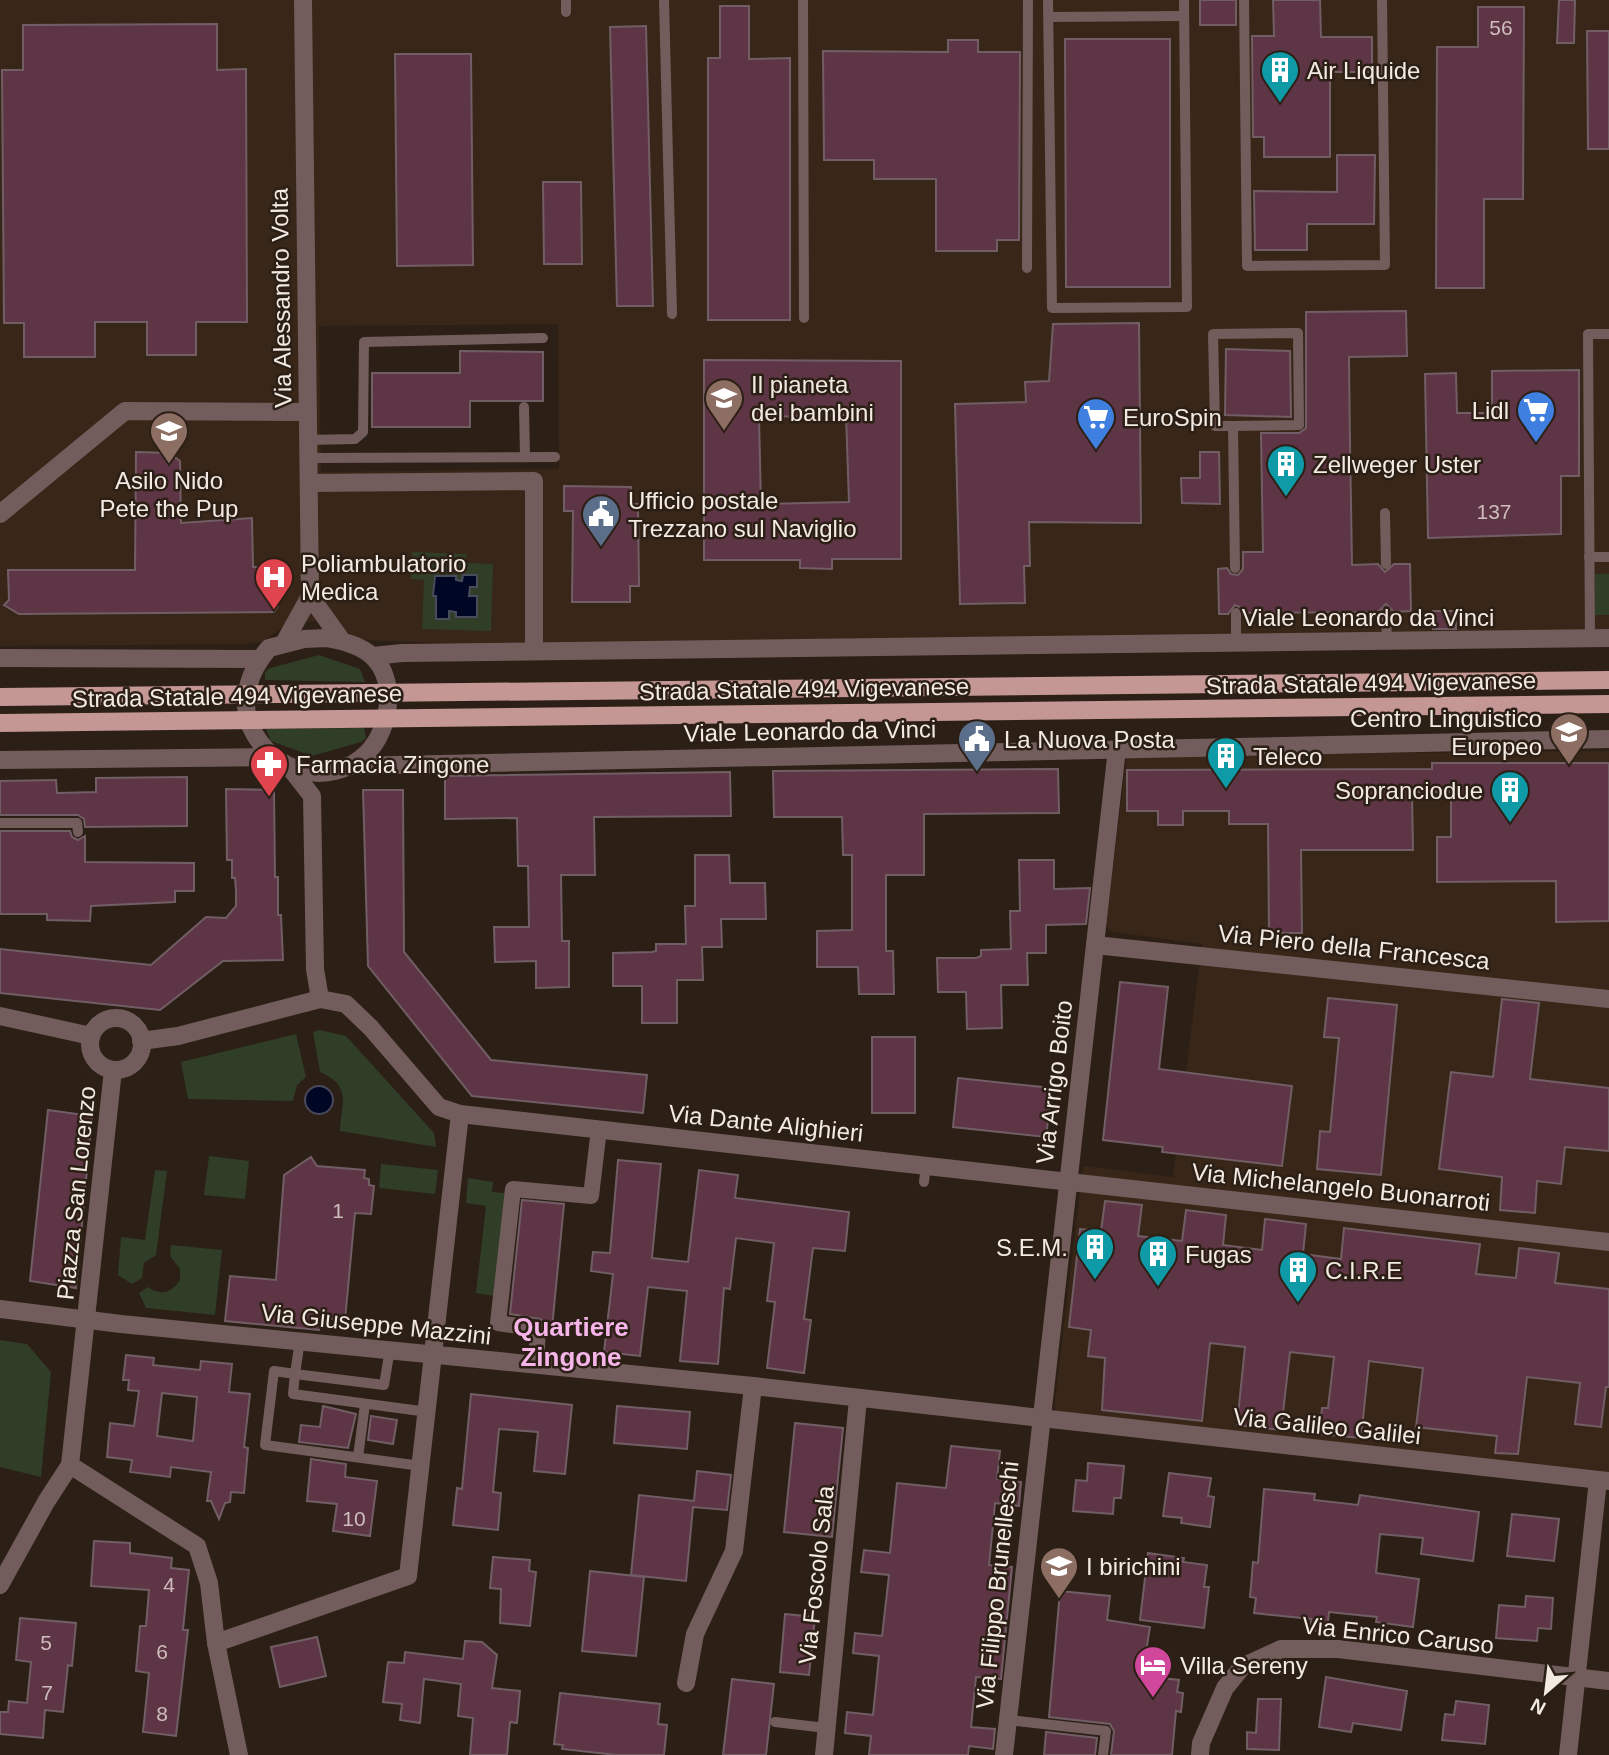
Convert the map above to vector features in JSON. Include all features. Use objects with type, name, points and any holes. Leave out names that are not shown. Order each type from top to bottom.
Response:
[{"type":"main road","name":"Strada Statale 494 Vigevanese","points":[[0,697],[1609,680]]},
{"type":"main road","name":"Strada Statale 494 Vigevanese","points":[[0,723],[1609,704]]},
{"type":"street","name":"Via Alessandro Volta","points":[[284,643],[310,596],[303,0]]},
{"type":"street","points":[[0,514],[125,411],[306,412]]},
{"type":"street","points":[[309,483],[534,481],[534,651]]},
{"type":"street","points":[[310,596],[342,641]]},
{"type":"street","name":"Viale Leonardo da Vinci","points":[[373,656],[534,651],[1609,638]]},
{"type":"street","points":[[290,768],[327,773],[349,766],[366,754],[379,738],[387,719],[387,693],[385,678],[373,656],[342,641],[303,639],[269,648],[260,659],[246,694],[248,721],[257,741],[272,757],[290,768],[312,796]]},
{"type":"street","points":[[0,658],[260,659]]},
{"type":"street","name":"Viale Leonardo da Vinci","points":[[349,766],[1609,739]]},
{"type":"street","name":"Via Arrigo Boito","points":[[1039,1419],[1117,749]]},
{"type":"street","points":[[0,760],[272,757]]},
{"type":"street","points":[[320,999],[315,969],[312,796],[327,773]]},
{"type":"street","name":"Via Piero della Francesca","points":[[1095,945],[1609,999]]},
{"type":"street","points":[[141,1041],[178,1036],[320,999],[346,1004],[371,1028],[439,1107],[460,1114],[435,1355],[408,1576],[216,1643]]},
{"type":"street","points":[[0,1016],[91,1036]]},
{"type":"street","points":[[118,1018],[134,1026],[141,1041],[134,1062],[113,1070],[94,1058],[91,1036],[101,1023],[118,1018]]},
{"type":"street","name":"Piazza San Lorenzo","points":[[70,1465],[113,1070]]},
{"type":"street","name":"Via Dante Alighieri","points":[[460,1114],[599,1129],[925,1174],[1067,1180]]},
{"type":"street","points":[[536,1365],[538,1329],[498,1324],[513,1189],[592,1196],[599,1129]]},
{"type":"street","name":"Via Michelangelo Buonarroti","points":[[1067,1180],[1609,1242]]},
{"type":"street","name":"Via Giuseppe Mazzini","points":[[0,1309],[858,1399],[900,1395],[1039,1419]]},
{"type":"street","points":[[686,1684],[695,1634],[734,1551],[753,1386]]},
{"type":"street","name":"Via Foscolo Sala","points":[[824,1755],[858,1399]]},
{"type":"street","name":"Via Galileo Galilei","points":[[1039,1419],[1603,1481]]},
{"type":"street","name":"Via Filippo Brunelleschi","points":[[1004,1755],[1039,1419]]},
{"type":"street","points":[[0,1585],[70,1465],[197,1546],[209,1583],[216,1643],[239,1755]]},
{"type":"street","points":[[1569,1755],[1603,1481]]},
{"type":"street","name":"Via Enrico Caruso","points":[[1200,1755],[1209,1722],[1225,1688],[1242,1667],[1281,1649],[1338,1649],[1609,1681]]},
{"type":"lane","points":[[566,0],[566,12]]},
{"type":"lane","points":[[664,0],[672,314]]},
{"type":"lane","points":[[803,0],[804,318]]},
{"type":"lane","points":[[1027,268],[1028,0]]},
{"type":"lane","points":[[1048,0],[1052,308],[1187,307],[1184,0]]},
{"type":"lane","points":[[1244,0],[1247,266],[1385,265],[1382,0]]},
{"type":"lane","points":[[1049,17],[1184,16]]},
{"type":"lane","points":[[1297,333],[1299,425],[1233,426],[1215,426],[1213,334],[1297,333]]},
{"type":"lane","points":[[1590,638],[1588,334],[1609,334]]},
{"type":"lane","points":[[307,440],[355,439],[363,432],[365,342],[543,338]]},
{"type":"lane","points":[[523,407],[525,456]]},
{"type":"lane","points":[[1233,426],[1235,568]]},
{"type":"lane","points":[[309,458],[555,457]]},
{"type":"lane","points":[[1385,513],[1386,564]]},
{"type":"lane","points":[[1589,557],[1609,557]]},
{"type":"lane","points":[[1386,612],[1387,641]]},
{"type":"lane","points":[[1236,613],[1236,642]]},
{"type":"lane","points":[[0,823],[78,823],[78,832]]},
{"type":"lane","points":[[293,1394],[300,1340]]},
{"type":"lane","points":[[390,1349],[384,1385],[274,1371],[265,1445],[421,1466]]},
{"type":"lane","points":[[272,1392],[428,1412]]},
{"type":"lane","points":[[358,1457],[365,1404]]},
{"type":"lane","points":[[1008,1720],[1106,1731],[1103,1755]]},
{"type":"lane","points":[[775,1722],[826,1728]]},
{"type":"shaded area","points":[[0,0],[1609,0],[1609,632],[525,646],[362,640],[342,630],[334,621],[291,622],[262,642],[245,644],[0,646]],"holes":[[[558,324],[559,469],[321,472],[319,326]]]},
{"type":"shaded area","points":[[1609,751],[1609,1472],[1058,1412],[1054,1408],[1083,1166],[1173,1177],[1202,944],[1113,932],[1106,926],[1127,753],[1165,755]]},
{"type":"green space","points":[[412,552],[466,554],[466,563],[493,564],[491,631],[422,629],[424,580],[411,579]],"holes":[[[435,576],[456,576],[456,580],[463,581],[469,587],[469,596],[476,596],[456,617],[456,611],[449,611],[436,596]]]},
{"type":"green space","points":[[1595,574],[1609,574],[1609,615],[1595,615]]},
{"type":"green space","points":[[319,655],[360,669],[365,682],[265,680],[265,672],[270,668]]},
{"type":"green space","points":[[364,728],[366,738],[361,742],[312,756],[271,741],[266,729]]},
{"type":"green space","points":[[320,1030],[346,1036],[434,1133],[436,1147],[340,1131],[343,1097],[337,1084],[320,1072],[313,1032]]},
{"type":"green space","points":[[296,1034],[306,1077],[297,1085],[293,1101],[188,1099],[181,1062]]},
{"type":"green space","points":[[209,1156],[249,1161],[245,1199],[204,1195]]},
{"type":"green space","points":[[381,1164],[438,1170],[435,1194],[379,1188]]},
{"type":"green space","points":[[155,1170],[167,1171],[156,1255],[144,1263],[142,1278],[132,1284],[118,1275],[121,1237],[145,1240]]},
{"type":"green space","points":[[468,1178],[493,1182],[492,1192],[505,1193],[494,1296],[476,1293],[486,1206],[466,1203]]},
{"type":"green space","points":[[171,1245],[222,1250],[215,1315],[146,1308],[139,1293],[148,1287],[157,1292],[166,1292],[180,1280],[180,1269],[170,1256]]},
{"type":"green space","points":[[0,1340],[27,1344],[51,1372],[41,1477],[0,1467]]},
{"type":"water","points":[[463,575],[477,575],[477,587],[470,587],[469,596],[477,596],[477,617],[456,617],[456,612],[449,611],[449,619],[436,619],[436,596],[433,596],[435,576],[456,576],[456,580],[462,581]]},
{"type":"water","points":[[319,1086],[329,1090],[333,1100],[329,1110],[319,1114],[309,1110],[305,1100],[309,1090]]},
{"type":"building","points":[[1200,0],[1236,0],[1236,25],[1200,25]]},
{"type":"building","name":"Air Liquide","points":[[1273,0],[1320,0],[1321,37],[1372,37],[1372,72],[1330,72],[1330,157],[1264,157],[1264,137],[1253,137],[1252,36],[1274,36]]},
{"type":"building","points":[[1559,0],[1575,0],[1574,43],[1557,43]]},
{"type":"building","points":[[720,6],[749,6],[749,59],[790,58],[790,320],[708,320],[708,58],[720,58]]},
{"type":"building","points":[[1478,7],[1524,7],[1523,199],[1484,199],[1484,288],[1436,288],[1437,47],[1478,47]]},
{"type":"building","points":[[217,24],[217,70],[246,69],[247,322],[196,322],[196,355],[147,355],[147,322],[95,322],[95,357],[24,357],[24,323],[4,323],[2,70],[23,70],[23,25]]},
{"type":"building","points":[[646,26],[653,306],[617,306],[610,27]]},
{"type":"building","points":[[1587,31],[1609,31],[1609,149],[1588,149]]},
{"type":"building","points":[[1065,39],[1170,39],[1170,287],[1066,287]]},
{"type":"building","points":[[948,40],[978,40],[978,52],[1020,52],[1019,240],[997,240],[997,251],[936,251],[936,179],[874,179],[874,160],[824,160],[823,51],[948,52]]},
{"type":"building","points":[[395,54],[471,54],[473,265],[397,266]]},
{"type":"building","points":[[1337,155],[1375,155],[1374,224],[1307,224],[1307,250],[1255,250],[1254,191],[1337,192]]},
{"type":"building","points":[[543,182],[581,182],[582,264],[544,264]]},
{"type":"building","points":[[1406,311],[1407,356],[1349,357],[1352,565],[1378,564],[1385,572],[1394,564],[1410,564],[1411,611],[1394,612],[1386,604],[1378,612],[1244,613],[1235,605],[1228,614],[1219,614],[1218,569],[1227,568],[1231,574],[1238,575],[1243,569],[1243,552],[1263,552],[1261,433],[1299,433],[1306,428],[1306,312]]},
{"type":"building","points":[[1139,323],[1141,523],[1029,522],[1030,566],[1024,566],[1025,603],[960,604],[955,404],[1026,402],[1025,382],[1049,381],[1053,324]]},
{"type":"building","points":[[1226,349],[1290,351],[1291,417],[1225,415]]},
{"type":"building","points":[[460,351],[543,352],[543,401],[470,401],[470,427],[372,427],[372,373],[460,373]]},
{"type":"building","points":[[704,360],[901,361],[901,559],[832,559],[832,569],[800,568],[800,560],[704,560]],"holes":[[[846,415],[849,502],[761,504],[759,417]]]},
{"type":"building","points":[[1579,370],[1579,476],[1561,476],[1561,534],[1428,538],[1425,374],[1456,373],[1457,413],[1492,413],[1492,371]]},
{"type":"building","points":[[136,452],[169,453],[180,461],[181,523],[252,518],[253,567],[278,567],[278,606],[274,612],[19,614],[4,605],[9,600],[8,570],[135,570]]},
{"type":"building","points":[[1200,452],[1219,452],[1220,504],[1182,503],[1181,478],[1200,478]]},
{"type":"building","name":"Ufficio postale Trezzano sul Naviglio","points":[[564,486],[631,487],[630,504],[638,504],[639,586],[630,586],[630,602],[572,602],[573,511],[564,511]]},
{"type":"building","points":[[1433,611],[1456,611],[1456,629],[1433,629]]},
{"type":"building","points":[[1432,763],[1609,763],[1609,921],[1556,922],[1556,881],[1437,882],[1437,837],[1451,837],[1451,792],[1412,792],[1413,850],[1301,850],[1302,933],[1269,933],[1268,824],[1229,824],[1229,811],[1183,811],[1183,825],[1158,825],[1158,811],[1127,811],[1127,770],[1432,769]]},
{"type":"building","points":[[1058,769],[1059,813],[924,814],[924,875],[886,875],[886,951],[893,951],[894,994],[859,994],[858,967],[817,967],[817,931],[852,930],[852,855],[843,855],[842,817],[774,817],[773,771]]},
{"type":"building","points":[[730,772],[731,816],[594,817],[595,875],[561,875],[562,941],[569,941],[569,987],[536,988],[536,961],[495,962],[494,927],[529,927],[528,866],[518,866],[517,818],[445,819],[445,776]]},
{"type":"building","points":[[187,777],[187,826],[85,827],[84,819],[78,815],[0,815],[0,781],[56,780],[57,793],[96,792],[96,778]]},
{"type":"building","points":[[226,789],[274,790],[275,877],[278,877],[278,915],[281,915],[283,960],[223,961],[160,1010],[0,993],[0,949],[151,965],[206,917],[226,918],[236,906],[236,891],[235,878],[232,878],[232,860],[227,860]]},
{"type":"building","points":[[363,790],[403,790],[404,952],[491,1060],[647,1075],[643,1113],[472,1096],[368,966]]},
{"type":"building","points":[[0,831],[70,831],[72,837],[78,840],[85,836],[85,862],[194,863],[194,891],[175,891],[175,902],[91,906],[90,921],[47,920],[47,914],[0,914]]},
{"type":"building","points":[[695,855],[729,855],[730,883],[765,883],[766,919],[721,919],[722,947],[702,947],[703,980],[677,980],[677,1023],[642,1023],[642,986],[613,986],[613,953],[652,952],[656,951],[656,944],[686,944],[685,906],[695,906]]},
{"type":"building","points":[[1019,860],[1054,860],[1054,889],[1090,888],[1086,924],[1046,925],[1046,953],[1027,953],[1028,985],[1001,985],[1002,1028],[967,1029],[966,992],[938,992],[937,958],[976,958],[981,956],[981,950],[1011,949],[1010,911],[1020,911]]},
{"type":"building","points":[[1120,982],[1168,987],[1159,1069],[1292,1086],[1282,1166],[1162,1152],[1163,1147],[1103,1140]]},
{"type":"building","points":[[1328,998],[1397,1005],[1381,1175],[1317,1169],[1320,1131],[1330,1132],[1339,1038],[1324,1037]]},
{"type":"building","points":[[1502,999],[1539,1003],[1530,1079],[1609,1088],[1609,1151],[1565,1147],[1561,1184],[1537,1181],[1535,1213],[1500,1210],[1502,1177],[1439,1169],[1451,1072],[1493,1077]]},
{"type":"building","points":[[872,1037],[915,1037],[915,1113],[872,1113]]},
{"type":"building","points":[[958,1078],[1052,1088],[1046,1137],[953,1127]]},
{"type":"building","points":[[48,1110],[92,1116],[76,1288],[30,1281]]},
{"type":"building","points":[[311,1157],[317,1166],[365,1170],[364,1178],[369,1179],[369,1185],[374,1186],[371,1214],[355,1213],[345,1320],[320,1318],[319,1330],[225,1321],[230,1276],[276,1280],[284,1175]]},
{"type":"building","points":[[618,1160],[661,1164],[652,1258],[688,1262],[699,1170],[738,1175],[735,1198],[849,1212],[845,1251],[813,1248],[804,1319],[811,1320],[804,1373],[767,1368],[775,1302],[767,1301],[774,1243],[736,1238],[730,1289],[724,1288],[718,1364],[680,1361],[687,1291],[648,1287],[640,1356],[604,1352],[613,1274],[591,1271],[593,1252],[610,1253]]},
{"type":"building","points":[[522,1200],[564,1204],[552,1328],[540,1319],[510,1314]]},
{"type":"building","points":[[1105,1201],[1142,1205],[1138,1236],[1182,1241],[1186,1210],[1226,1215],[1223,1245],[1262,1250],[1265,1219],[1306,1224],[1303,1254],[1341,1259],[1344,1228],[1480,1244],[1476,1274],[1516,1278],[1519,1248],[1559,1253],[1555,1283],[1609,1289],[1609,1387],[1606,1387],[1601,1427],[1575,1424],[1580,1383],[1527,1377],[1518,1454],[1495,1453],[1497,1436],[1416,1427],[1423,1368],[1369,1361],[1361,1438],[1319,1434],[1322,1408],[1328,1408],[1334,1357],[1290,1352],[1281,1430],[1237,1425],[1245,1347],[1210,1343],[1202,1421],[1102,1410],[1105,1358],[1088,1356],[1091,1330],[1069,1327],[1080,1229],[1101,1231]]},
{"type":"building","points":[[126,1355],[154,1358],[153,1365],[200,1370],[201,1361],[232,1364],[229,1392],[250,1394],[244,1447],[248,1448],[244,1493],[231,1492],[230,1502],[225,1503],[219,1519],[211,1501],[207,1501],[211,1472],[171,1467],[170,1477],[130,1472],[132,1460],[107,1457],[110,1423],[134,1426],[139,1391],[128,1390],[129,1380],[123,1380]],"holes":[[[162,1393],[197,1397],[193,1441],[157,1436]]]},
{"type":"building","points":[[471,1394],[572,1405],[565,1474],[534,1471],[538,1432],[499,1429],[493,1492],[501,1493],[498,1530],[453,1525],[457,1488],[462,1489]]},
{"type":"building","points":[[323,1406],[356,1414],[348,1448],[299,1442],[301,1425],[320,1427]]},
{"type":"building","points":[[617,1406],[690,1412],[687,1449],[614,1443]]},
{"type":"building","points":[[371,1416],[397,1420],[393,1444],[368,1440]]},
{"type":"building","points":[[795,1423],[843,1428],[832,1537],[784,1532]]},
{"type":"building","points":[[951,1446],[1000,1451],[997,1479],[1021,1482],[1019,1506],[995,1503],[989,1565],[1012,1567],[1001,1679],[976,1677],[971,1727],[995,1729],[993,1749],[969,1746],[968,1755],[869,1755],[871,1736],[845,1733],[847,1712],[873,1715],[879,1656],[853,1653],[855,1633],[882,1636],[889,1575],[861,1572],[864,1550],[890,1553],[897,1483],[946,1488]]},
{"type":"building","points":[[311,1459],[346,1464],[345,1477],[377,1481],[370,1536],[333,1531],[337,1504],[307,1501]]},
{"type":"building","points":[[1088,1463],[1124,1466],[1121,1498],[1114,1498],[1113,1514],[1073,1511],[1076,1480],[1087,1481]]},
{"type":"building","points":[[697,1471],[731,1475],[727,1510],[693,1507],[686,1581],[631,1575],[639,1495],[694,1501]]},
{"type":"building","points":[[1169,1473],[1211,1478],[1208,1496],[1214,1497],[1210,1527],[1181,1523],[1182,1518],[1163,1516]]},
{"type":"building","points":[[1264,1489],[1315,1494],[1314,1500],[1358,1505],[1360,1495],[1479,1512],[1473,1561],[1421,1554],[1423,1538],[1380,1534],[1376,1573],[1419,1579],[1413,1627],[1376,1622],[1377,1617],[1329,1612],[1327,1632],[1310,1630],[1311,1619],[1254,1613],[1256,1598],[1250,1597],[1253,1562],[1258,1563]]},
{"type":"building","points":[[1512,1514],[1559,1519],[1554,1561],[1507,1556]]},
{"type":"building","points":[[94,1541],[130,1543],[130,1553],[172,1558],[171,1568],[189,1570],[183,1630],[188,1630],[176,1736],[143,1732],[149,1673],[136,1671],[140,1626],[146,1626],[149,1590],[91,1586]]},
{"type":"building","points":[[1148,1553],[1184,1558],[1183,1562],[1207,1565],[1204,1587],[1209,1587],[1204,1628],[1140,1620]]},
{"type":"building","points":[[493,1557],[530,1560],[529,1571],[536,1572],[530,1626],[500,1623],[501,1589],[490,1588]]},
{"type":"building","points":[[590,1571],[644,1577],[636,1656],[582,1651]]},
{"type":"building","points":[[1060,1591],[1110,1596],[1107,1620],[1150,1627],[1142,1676],[1179,1680],[1177,1692],[1183,1693],[1181,1712],[1176,1711],[1172,1755],[1111,1755],[1114,1731],[1110,1724],[1049,1717]]},
{"type":"building","points":[[1526,1596],[1553,1598],[1551,1629],[1538,1628],[1537,1641],[1496,1638],[1499,1605],[1525,1607]]},
{"type":"building","points":[[785,1614],[815,1617],[809,1675],[780,1672]]},
{"type":"building","points":[[20,1618],[76,1623],[72,1666],[68,1665],[63,1712],[45,1710],[43,1738],[0,1734],[0,1712],[8,1712],[9,1701],[27,1703],[31,1662],[16,1660]]},
{"type":"building","points":[[317,1637],[326,1676],[280,1687],[271,1647]]},
{"type":"building","points":[[465,1641],[482,1642],[497,1655],[492,1688],[520,1691],[517,1723],[510,1722],[507,1755],[470,1755],[473,1718],[458,1716],[461,1684],[424,1679],[420,1723],[400,1720],[402,1704],[383,1702],[388,1662],[404,1663],[405,1652],[463,1659]]},
{"type":"building","points":[[1326,1677],[1407,1691],[1401,1730],[1353,1723],[1351,1732],[1319,1727]]},
{"type":"building","points":[[732,1679],[774,1684],[766,1755],[723,1755]]},
{"type":"building","points":[[560,1693],[660,1704],[658,1724],[667,1725],[664,1755],[617,1755],[562,1749],[563,1745],[554,1744]]},
{"type":"building","points":[[1258,1699],[1281,1699],[1279,1750],[1247,1749],[1247,1732],[1256,1733]]},
{"type":"building","points":[[1456,1701],[1489,1705],[1485,1744],[1442,1740],[1445,1714],[1454,1715]]},
{"type":"building","points":[[1046,1732],[1097,1738],[1095,1755],[1044,1755]]},
{"type":"place","name":"Air Liquide","points":[[1280,104]]},
{"type":"place","name":"Il pianeta dei bambini","points":[[724,432]]},
{"type":"place","name":"Lidl","points":[[1536,444]]},
{"type":"place","name":"EuroSpin","points":[[1096,451]]},
{"type":"place","name":"Asilo Nido Pete the Pup","points":[[169,465]]},
{"type":"place","name":"Zellweger Uster","points":[[1286,498]]},
{"type":"place","name":"Ufficio postale Trezzano sul Naviglio","points":[[601,548]]},
{"type":"place","name":"Poliambulatorio Medica","points":[[274,611]]},
{"type":"place","name":"Centro Linguistico Europeo","points":[[1569,766]]},
{"type":"place","name":"La Nuova Posta","points":[[977,773]]},
{"type":"place","name":"Teleco","points":[[1226,790]]},
{"type":"place","name":"Farmacia Zingone","points":[[269,798]]},
{"type":"place","name":"Sopranciodue","points":[[1510,824]]},
{"type":"place","name":"S.E.M.","points":[[1095,1281]]},
{"type":"place","name":"Fugas","points":[[1158,1288]]},
{"type":"place","name":"C.I.R.E","points":[[1298,1304]]},
{"type":"place","name":"I birichini","points":[[1059,1600]]},
{"type":"place","name":"Villa Sereny","points":[[1153,1699]]},
{"type":"district","name":"Quartiere Zingone","points":[[571,1342]]}]
